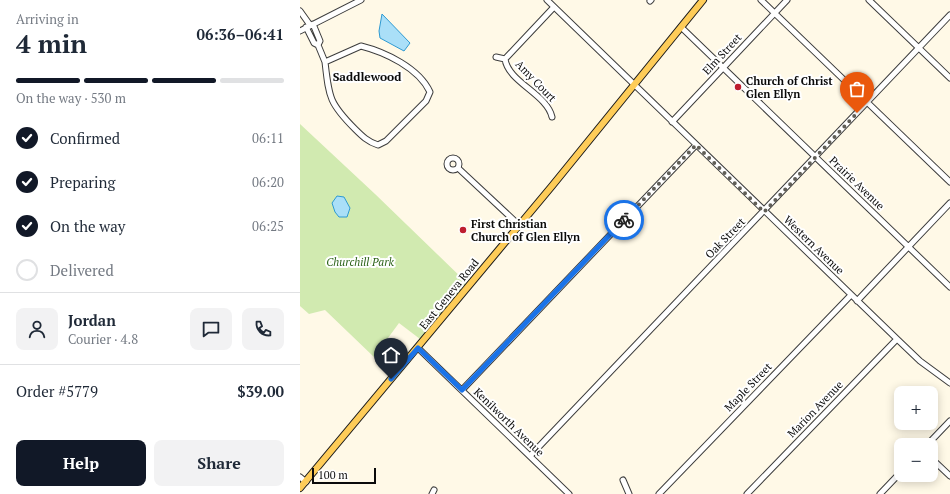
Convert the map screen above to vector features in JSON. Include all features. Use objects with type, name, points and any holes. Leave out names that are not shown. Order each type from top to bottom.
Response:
[{"type":"main road","name":"East Geneva Road","points":[[300,488],[418,348],[703,0]]},
{"type":"street","points":[[300,31],[361,0]]},
{"type":"street","name":"Western Avenue","points":[[547,0],[764,212],[920,361],[950,383]]},
{"type":"street","points":[[761,0],[950,182]]},
{"type":"street","name":"Elm Street","points":[[672,122],[787,0]]},
{"type":"street","points":[[869,0],[950,78]]},
{"type":"street","name":"Amy Court","points":[[552,117],[551,112],[546,105],[509,69],[505,59],[554,7]]},
{"type":"street","points":[[300,12],[310,25],[314,43],[318,45],[325,62],[329,94],[335,108],[369,142],[378,146],[386,141],[426,101],[430,92],[425,83],[411,70],[373,49],[361,46],[325,62]]},
{"type":"street","name":"Oak Street","points":[[530,456],[950,15]]},
{"type":"street","name":"Prairie Avenue","points":[[681,27],[950,287]]},
{"type":"street","points":[[496,57],[505,59]]},
{"type":"street","points":[[462,390],[696,145]]},
{"type":"street","points":[[458,168],[519,225]]},
{"type":"street","points":[[857,300],[950,203]]},
{"type":"street","name":"Maple Street","points":[[659,494],[851,295]]},
{"type":"street","name":"Marion Avenue","points":[[747,494],[897,339]]},
{"type":"street","name":"Kenilworth Avenue","points":[[418,348],[569,494]]},
{"type":"street","points":[[934,438],[950,421]]},
{"type":"street","points":[[938,465],[950,476]]},
{"type":"street","points":[[300,477],[306,482]]},
{"type":"street","points":[[880,494],[894,479]]},
{"type":"street","points":[[623,480],[629,494]]},
{"type":"green space","name":"Churchill Park","points":[[300,124],[468,284],[420,339],[399,323],[374,357],[325,310],[309,314],[300,306]]},
{"type":"water","points":[[382,14],[410,43],[404,51],[380,38],[379,31]]},
{"type":"water","points":[[337,196],[344,197],[350,208],[347,217],[339,217],[335,212],[332,203]]},
{"type":"way so far","points":[[624,220],[696,145],[764,212],[857,113]]},
{"type":"place","name":"Church of Christ Glen Ellyn","points":[[738,87]]},
{"type":"place","name":"First Christian Church of Glen Ellyn","points":[[463,230]]},
{"type":"district","name":"Saddlewood","points":[[367,76]]},
{"type":"route","points":[[391,379],[418,348],[462,390],[624,220]]}]
